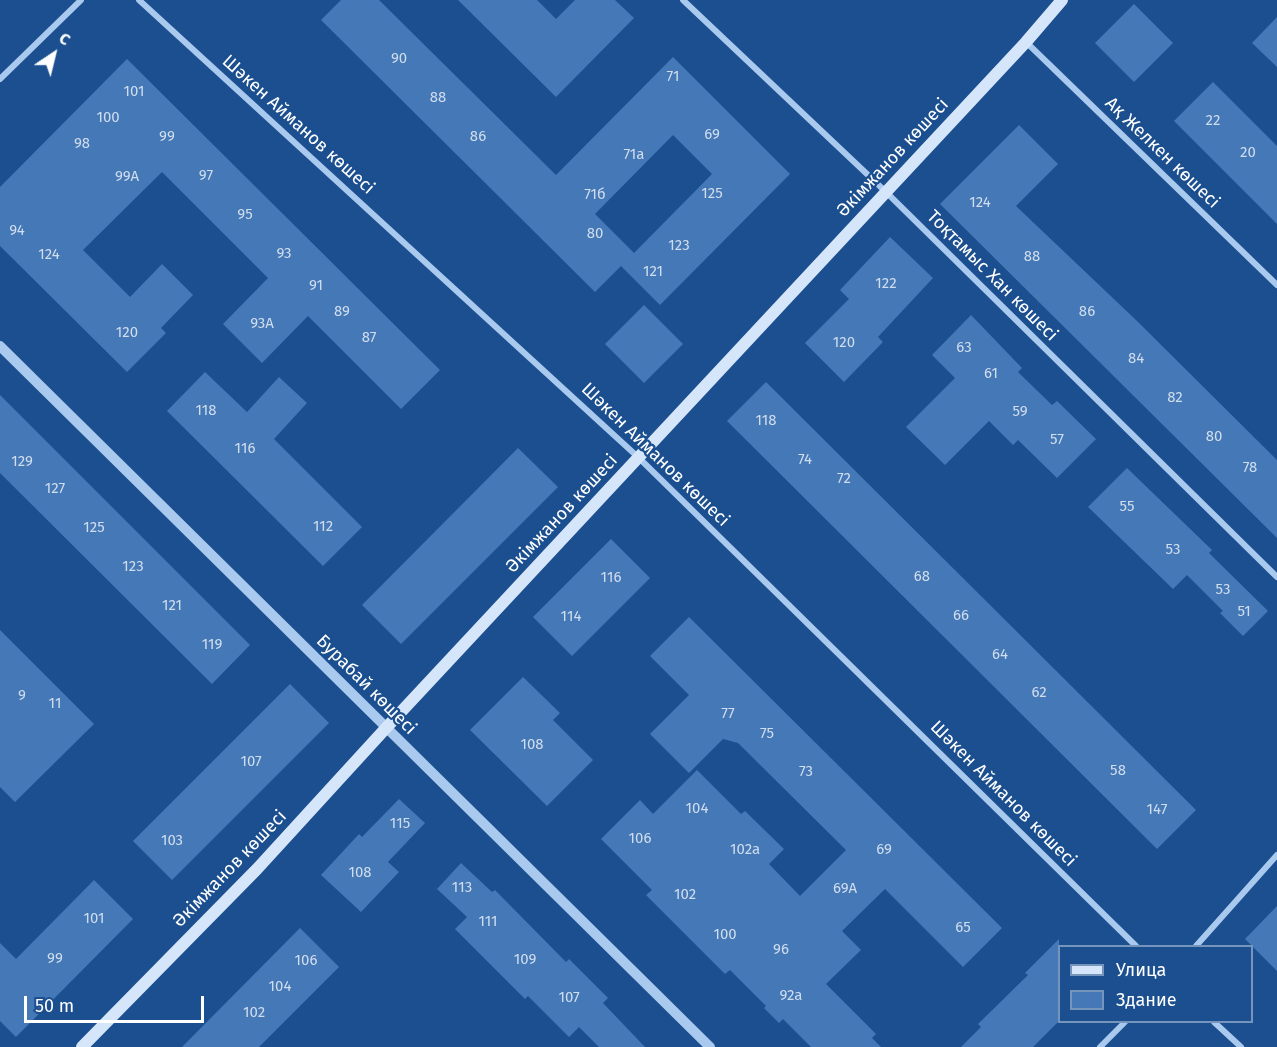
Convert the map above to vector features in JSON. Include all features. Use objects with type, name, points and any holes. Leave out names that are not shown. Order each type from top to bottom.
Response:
[{"type":"main road","name":"Әкімжанов көшесі","points":[[82,1047],[257,869],[1026,42],[1062,0]]},
{"type":"street","points":[[0,79],[81,0]]},
{"type":"street","name":"Шәкен Айманов көшесі","points":[[139,0],[639,458],[1135,945]]},
{"type":"street","name":"Тоқтамыс Хан көшесі","points":[[683,0],[886,192],[1277,577]]},
{"type":"street","name":"Ақ Желкен көшесі","points":[[1026,42],[1277,285]]},
{"type":"street","name":"Бурабай көшесі","points":[[0,346],[710,1047]]},
{"type":"street","points":[[1197,945],[1277,855]]},
{"type":"street","points":[[1100,1047],[1124,1023]]},
{"type":"street","points":[[1215,1023],[1241,1047]]},
{"type":"building","points":[[341,0],[379,0],[556,175],[673,57],[790,174],[660,305],[621,266],[595,292],[321,20]],"holes":[[[673,135],[712,174],[634,253],[595,214]]]},
{"type":"building","points":[[458,0],[537,0],[556,19],[575,0],[615,0],[634,18],[556,97]]},
{"type":"building","points":[[1134,4],[1173,43],[1134,82],[1095,43]]},
{"type":"building","points":[[1277,17],[1277,67],[1252,43]]},
{"type":"building","points":[[127,59],[440,370],[401,409],[308,316],[262,363],[223,324],[268,278],[162,172],[83,250],[130,297],[162,264],[193,295],[161,328],[166,333],[127,372],[0,246],[0,187]]},
{"type":"building","points":[[1213,82],[1277,146],[1277,224],[1174,121]]},
{"type":"building","points":[[1019,125],[1058,164],[1016,206],[1136,320],[1277,460],[1277,538],[940,204]]},
{"type":"building","points":[[890,237],[933,278],[878,337],[883,342],[844,382],[805,343],[849,299],[840,290]]},
{"type":"building","points":[[644,305],[683,344],[644,383],[605,344]]},
{"type":"building","points":[[971,315],[1022,368],[1018,372],[1052,405],[1057,401],[1096,439],[1057,478],[1018,440],[1013,445],[989,421],[945,465],[906,427],[955,378],[932,355]]},
{"type":"building","points":[[205,372],[247,412],[279,377],[307,403],[274,439],[362,527],[323,566],[167,411]]},
{"type":"building","points":[[766,382],[1196,810],[1157,849],[727,421]]},
{"type":"building","points":[[0,395],[250,645],[212,684],[0,473]]},
{"type":"building","points":[[518,448],[558,487],[401,644],[362,605]]},
{"type":"building","points":[[1127,468],[1212,550],[1209,553],[1268,611],[1243,636],[1220,613],[1223,611],[1187,575],[1173,589],[1088,507]]},
{"type":"building","points":[[611,539],[650,578],[572,656],[533,617]]},
{"type":"building","points":[[689,617],[1002,928],[963,967],[885,889],[842,931],[861,950],[826,984],[876,1034],[872,1038],[881,1047],[811,1047],[783,1019],[779,1023],[764,1008],[766,1006],[730,970],[725,974],[646,895],[652,890],[601,839],[640,800],[653,814],[697,770],[741,814],[745,811],[784,849],[769,864],[800,896],[846,850],[738,743],[723,739],[689,773],[650,734],[689,695],[650,656]]},
{"type":"building","points":[[0,630],[94,724],[15,802],[0,787]]},
{"type":"building","points":[[523,677],[560,713],[553,720],[593,760],[547,806],[470,730]]},
{"type":"building","points":[[290,684],[329,723],[172,880],[133,841]]},
{"type":"building","points":[[399,799],[425,823],[388,862],[399,872],[361,912],[321,875],[359,834],[362,837]]},
{"type":"building","points":[[461,863],[492,892],[495,890],[566,962],[569,959],[608,998],[603,1003],[645,1047],[599,1047],[579,1027],[569,1037],[528,996],[525,999],[455,929],[467,917],[437,889]]},
{"type":"building","points":[[94,880],[133,919],[16,1037],[0,1021],[0,943],[16,959]]},
{"type":"building","points":[[1277,906],[1277,971],[1245,939]]},
{"type":"building","points":[[300,928],[339,967],[259,1047],[182,1047]]},
{"type":"building","points":[[1059,939],[1058,1022],[1033,1047],[961,1047],[981,1027],[978,1024],[1028,975],[1025,973]]}]
